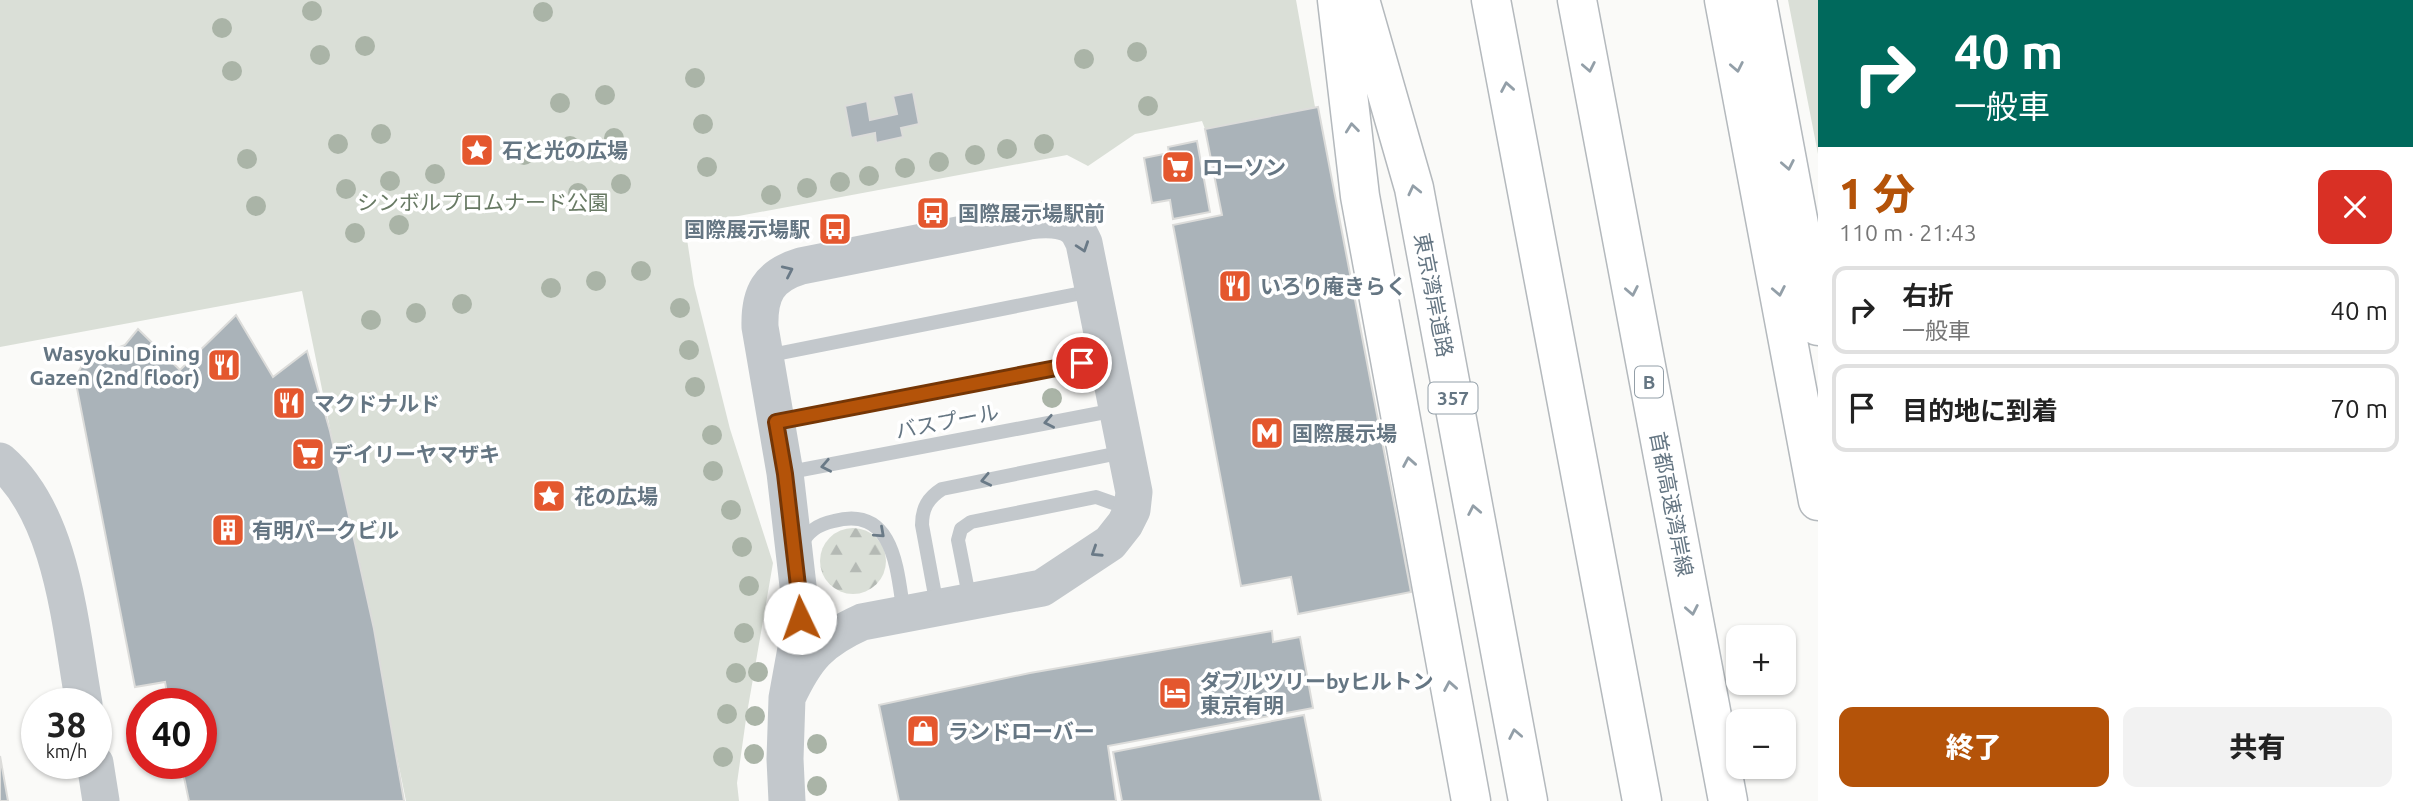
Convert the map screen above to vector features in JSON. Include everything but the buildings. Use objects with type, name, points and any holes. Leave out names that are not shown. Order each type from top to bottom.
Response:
[{"type":"highway","name":"357","points":[[1337,0],[1360,196],[1471,801]]},
{"type":"highway","name":"東京湾岸道路","points":[[1360,0],[1414,188],[1528,801]]},
{"type":"highway","points":[[1491,0],[1642,801]]},
{"type":"highway","name":"首都高速湾岸線","points":[[1577,0],[1730,801]]},
{"type":"highway","points":[[1724,0],[1818,501]]},
{"type":"highway","points":[[1757,0],[1818,326]]},
{"type":"highway","points":[[1519,154],[1617,801]]},
{"type":"street","points":[[787,698],[800,669],[817,649],[845,629],[862,622],[1042,588],[1110,543],[1125,524],[1132,510],[1134,492],[1084,243],[1075,228],[1059,221],[1044,219],[814,263],[787,270],[769,284],[759,311],[785,474],[800,603],[799,632],[787,698],[787,801]]},
{"type":"street","points":[[0,461],[24,486],[46,532],[62,584],[81,688]]},
{"type":"street","points":[[796,568],[806,594],[823,611],[835,617],[862,622]]},
{"type":"street","points":[[98,779],[102,801]]},
{"type":"lane","points":[[765,357],[1094,290]]},
{"type":"lane","points":[[776,422],[1107,358]]},
{"type":"lane","name":"バスプール","points":[[785,474],[1116,410]]},
{"type":"lane","points":[[937,608],[922,525],[922,514],[934,494],[942,489],[1125,452]]},
{"type":"lane","points":[[937,608],[961,529],[971,522],[1096,497],[1132,510]]},
{"type":"lane","points":[[796,568],[803,540],[819,526],[850,518],[865,522],[877,528],[887,538],[895,563],[937,608]]},
{"type":"green space","name":"シンボルプロムナード公園","points":[[0,0],[1296,0],[1315,107],[1205,129],[1202,121],[1135,134],[1088,166],[1067,155],[685,226],[694,285],[730,429],[773,563],[746,719],[737,783],[739,801],[406,801],[302,291],[0,347]]},
{"type":"green space","points":[[1788,0],[1818,0],[1818,154]]},
{"type":"green space","points":[[853,528],[866,531],[876,538],[883,548],[886,561],[883,574],[876,584],[866,591],[853,594],[840,591],[830,584],[823,574],[820,561],[823,548],[830,538],[840,531]]},
{"type":"place","name":"石と光の広場","points":[[477,150]]},
{"type":"place","name":"ローソン","points":[[1178,167]]},
{"type":"place","name":"国際展示場駅前","points":[[933,213]]},
{"type":"place","name":"国際展示場駅","points":[[835,229]]},
{"type":"place","name":"いろり庵きらく","points":[[1235,286]]},
{"type":"place","name":"Wasyoku Dining Gazen (2nd floor)","points":[[224,365]]},
{"type":"place","name":"マクドナルド","points":[[289,403]]},
{"type":"place","name":"国際展示場","points":[[1267,433]]},
{"type":"place","name":"デイリーヤマザキ","points":[[308,454]]},
{"type":"place","name":"花の広場","points":[[549,496]]},
{"type":"place","name":"有明パークビル","points":[[228,530]]},
{"type":"place","name":"ダブルツリーbyヒルトン 東京有明","points":[[1175,693]]},
{"type":"place","name":"ランドローバー","points":[[923,731]]},
{"type":"route","points":[[800,618],[785,474],[776,422],[1082,363]]}]
